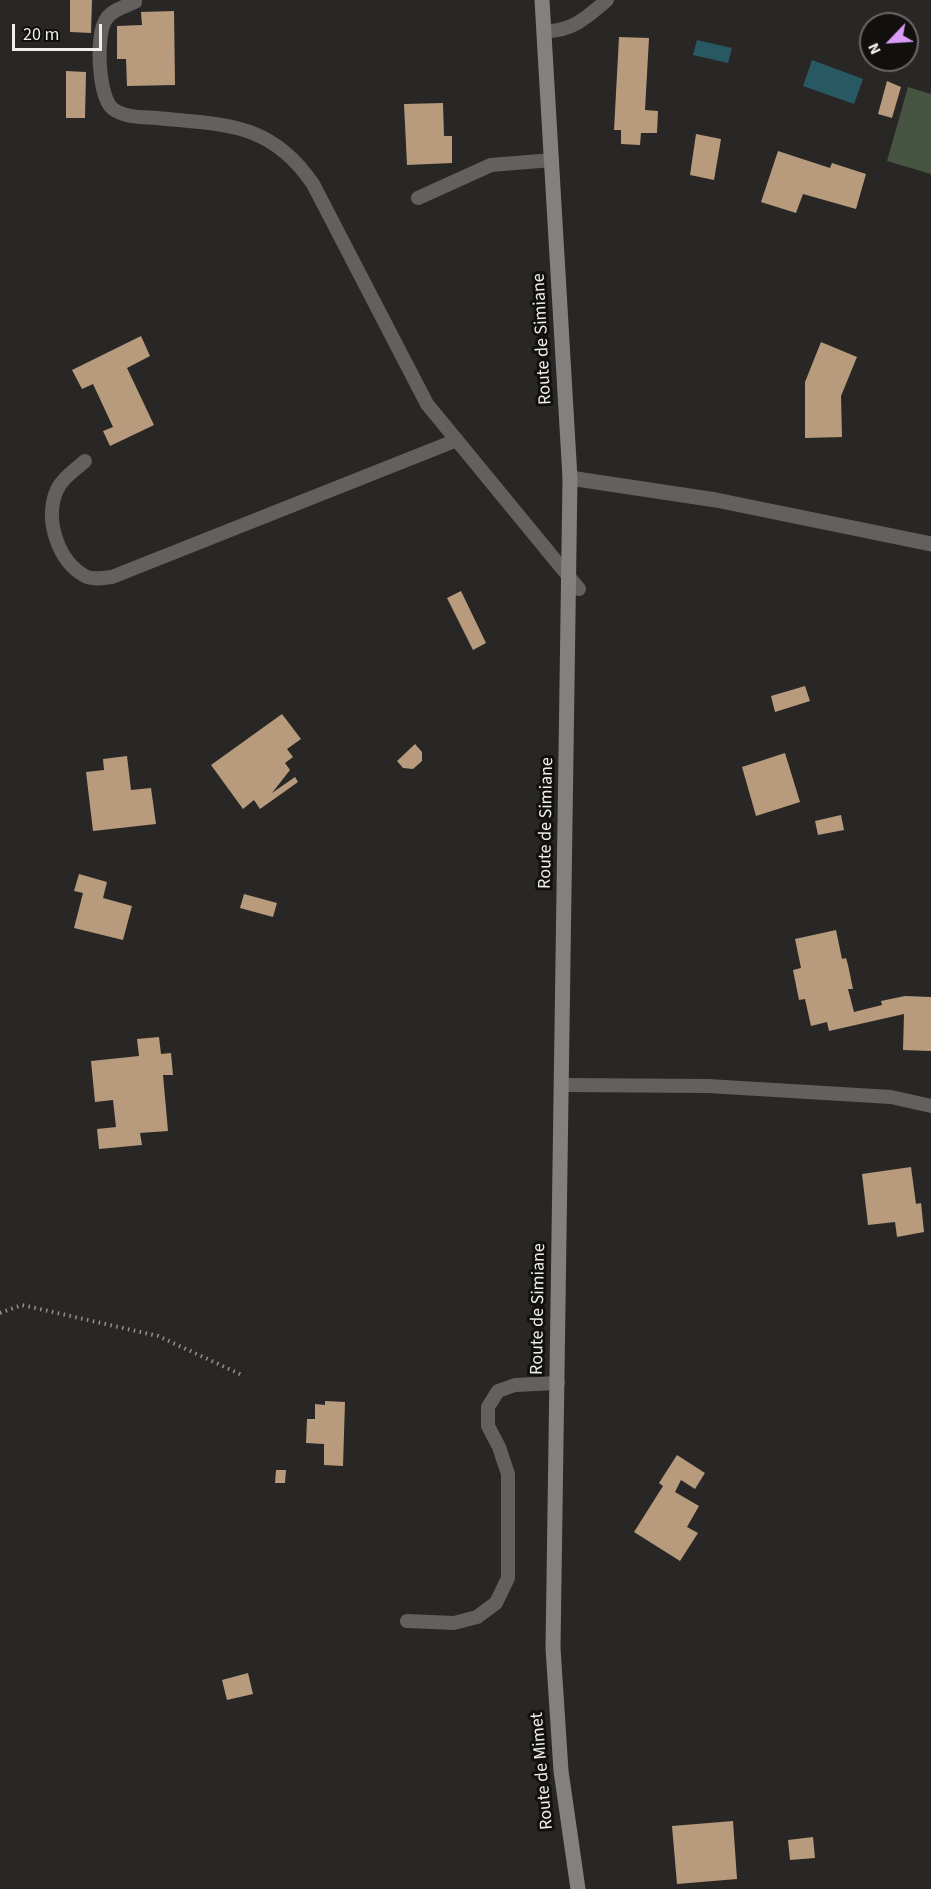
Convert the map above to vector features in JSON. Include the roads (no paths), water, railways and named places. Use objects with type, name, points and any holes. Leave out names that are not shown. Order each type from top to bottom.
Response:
[{"type":"main road","name":"Route de Simiane","points":[[542,0],[570,478],[574,584],[562,1085],[554,1648]]},
{"type":"main road","name":"Route de Mimet","points":[[554,1648],[561,1771],[574,1875],[578,1889]]},
{"type":"street","points":[[570,478],[716,500],[931,544]]},
{"type":"lane","points":[[544,31],[568,29],[607,0]]},
{"type":"lane","points":[[135,2],[117,9],[106,19],[101,30],[101,78],[104,94],[112,109],[128,116],[206,123],[251,131],[282,147],[298,161],[313,184],[427,404],[574,584]]},
{"type":"lane","points":[[418,198],[491,165],[552,160]]},
{"type":"lane","points":[[85,461],[63,480],[56,491],[53,502],[54,536],[60,550],[71,565],[86,577],[100,579],[112,577],[457,440]]},
{"type":"lane","points":[[562,1085],[708,1086],[891,1097],[931,1106]]},
{"type":"lane","points":[[407,1621],[454,1623],[477,1617],[496,1603],[508,1578],[508,1474],[499,1447],[488,1426],[488,1407],[498,1391],[516,1385],[558,1383]]},
{"type":"water","points":[[697,40],[732,48],[728,63],[693,55]]},
{"type":"water","points":[[812,60],[863,79],[854,104],[803,86]]}]
